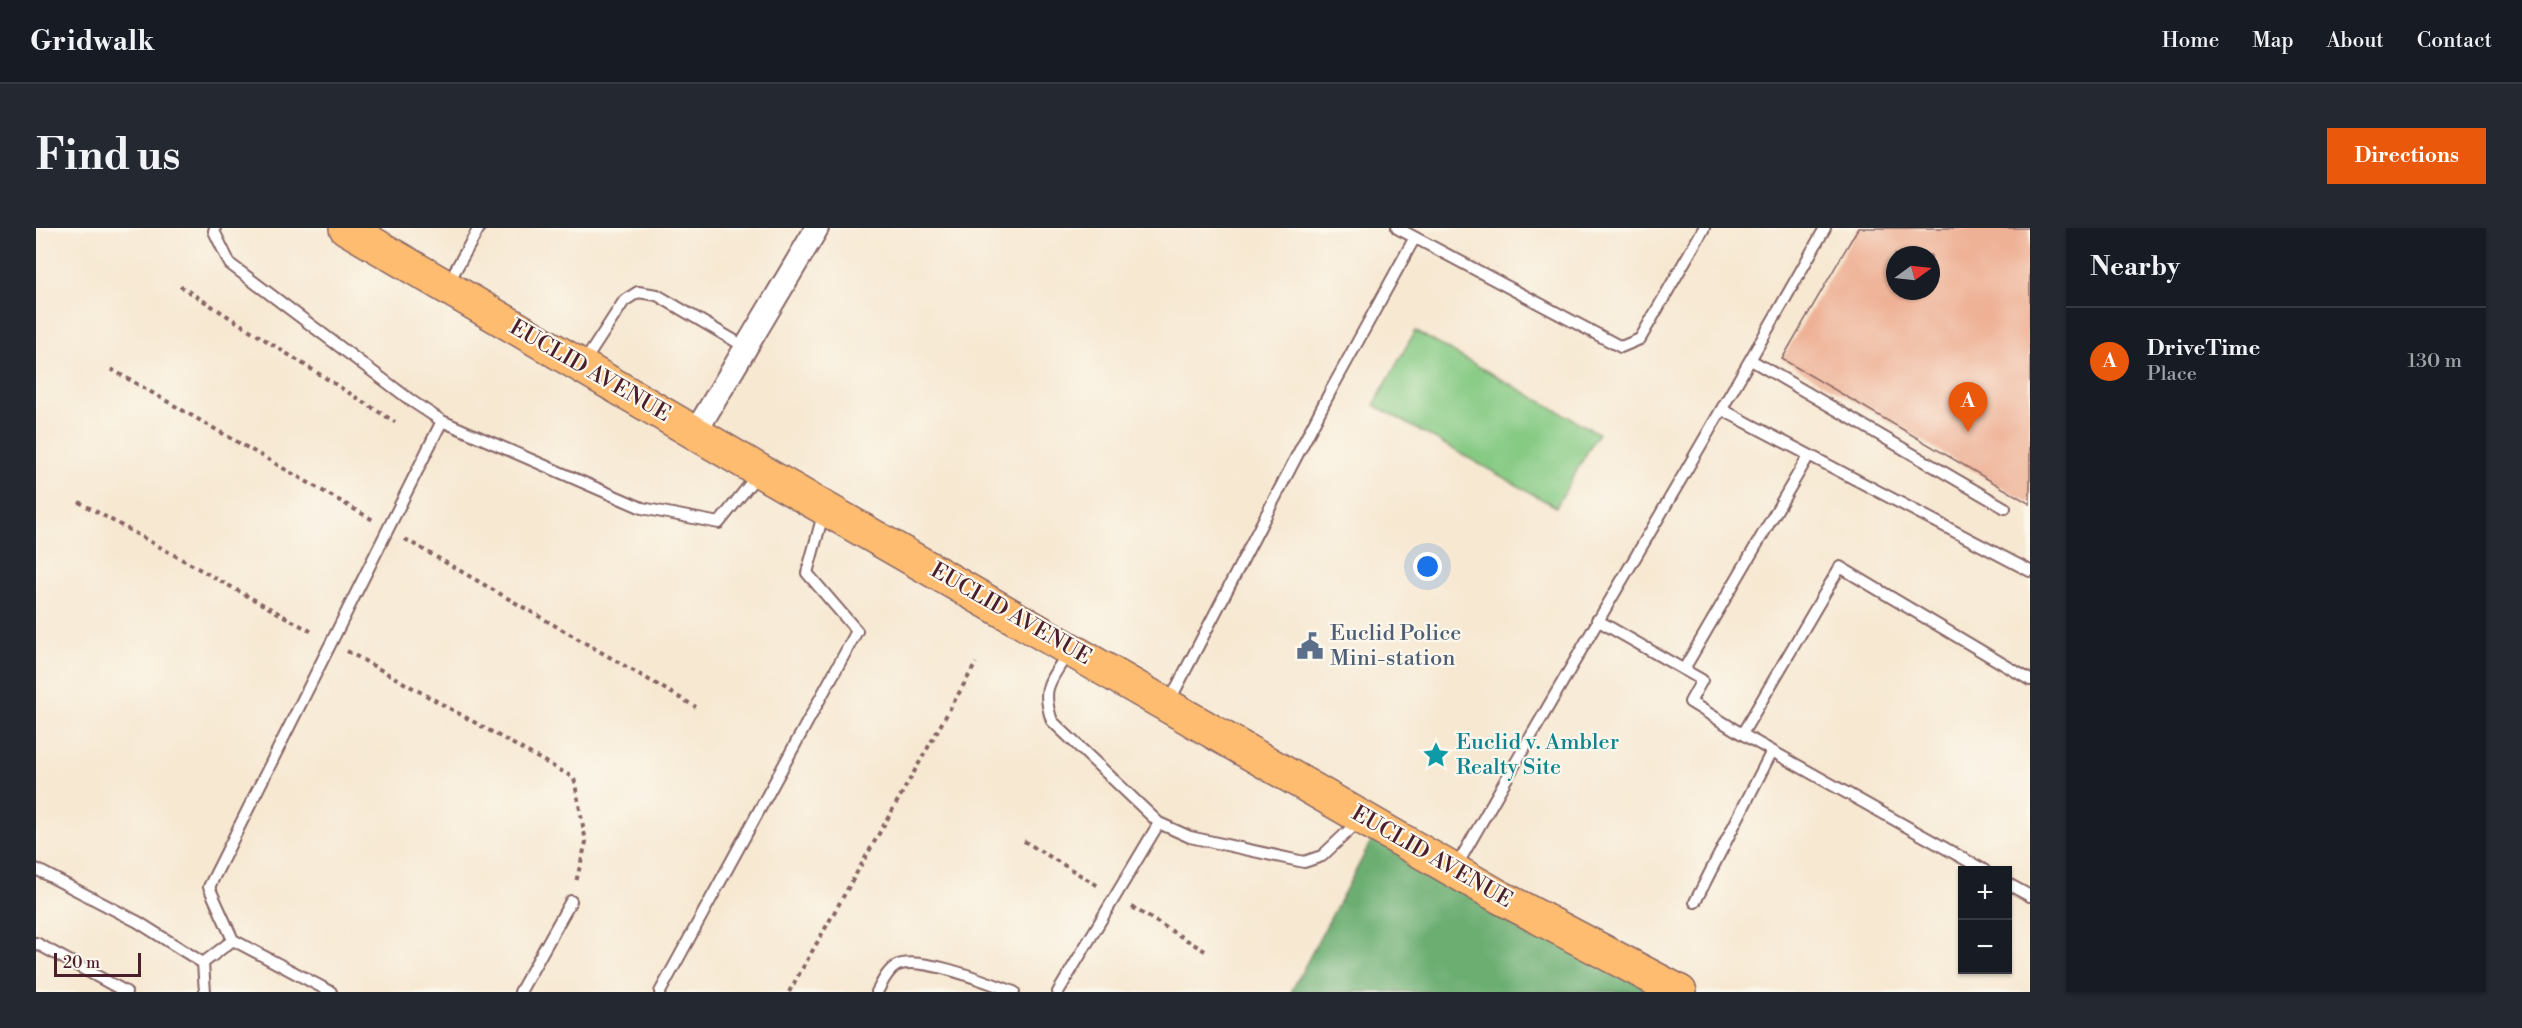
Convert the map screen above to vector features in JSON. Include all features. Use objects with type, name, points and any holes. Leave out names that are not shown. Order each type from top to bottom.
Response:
[{"type":"main road","name":"EUCLID AVENUE","points":[[346,228],[760,471],[1454,870],[1680,992]]},
{"type":"street","points":[[695,433],[817,228]]},
{"type":"lane","points":[[214,228],[230,264],[413,402],[442,421],[642,508],[719,523],[760,471]]},
{"type":"lane","points":[[446,286],[479,228]]},
{"type":"lane","points":[[1397,228],[1621,347],[1640,339],[1704,228]]},
{"type":"lane","points":[[1454,870],[1597,620],[1723,410],[1825,228]]},
{"type":"lane","points":[[1168,705],[1330,392],[1414,239]]},
{"type":"lane","points":[[582,367],[624,301],[638,292],[657,294],[747,348]]},
{"type":"lane","points":[[1751,360],[2005,508]]},
{"type":"lane","points":[[1723,410],[2030,571]]},
{"type":"lane","points":[[330,992],[233,940],[209,888],[442,421]]},
{"type":"lane","points":[[1684,669],[1809,455]]},
{"type":"lane","points":[[660,992],[857,631],[807,573],[824,507]]},
{"type":"lane","points":[[1742,734],[1840,567],[2030,680]]},
{"type":"lane","points":[[1597,620],[1702,680],[1690,702],[1772,752],[1977,866]]},
{"type":"lane","points":[[1070,648],[1045,690],[1046,703],[1052,721],[1159,823],[1190,837],[1305,862],[1322,856],[1357,825],[1361,816]]},
{"type":"lane","points":[[1695,902],[1772,752]]},
{"type":"lane","points":[[1058,992],[1159,823]]},
{"type":"lane","points":[[36,869],[138,922],[203,963]]},
{"type":"lane","points":[[2012,887],[2030,896]]},
{"type":"lane","points":[[520,992],[572,901]]},
{"type":"lane","points":[[203,963],[233,940]]},
{"type":"lane","points":[[36,943],[126,992]]},
{"type":"lane","points":[[877,992],[894,967],[907,962],[960,972],[1014,992]]},
{"type":"lane","points":[[203,963],[205,992]]},
{"type":"path","points":[[180,286],[395,422]]},
{"type":"path","points":[[79,502],[574,778],[586,842],[572,901]]},
{"type":"path","points":[[789,992],[976,663]]},
{"type":"green space","points":[[1415,331],[1598,433],[1556,507],[1374,405]]},
{"type":"green space","points":[[1379,827],[1680,992],[1291,992]]},
{"type":"building","points":[[1858,228],[2030,228],[2030,504],[1782,359]]},
{"type":"place","name":"DriveTime","points":[[1968,432]]},
{"type":"place","name":"Euclid Police Mini-station","points":[[1310,646]]},
{"type":"place","name":"Euclid v. Ambler Realty Site","points":[[1436,755]]}]
